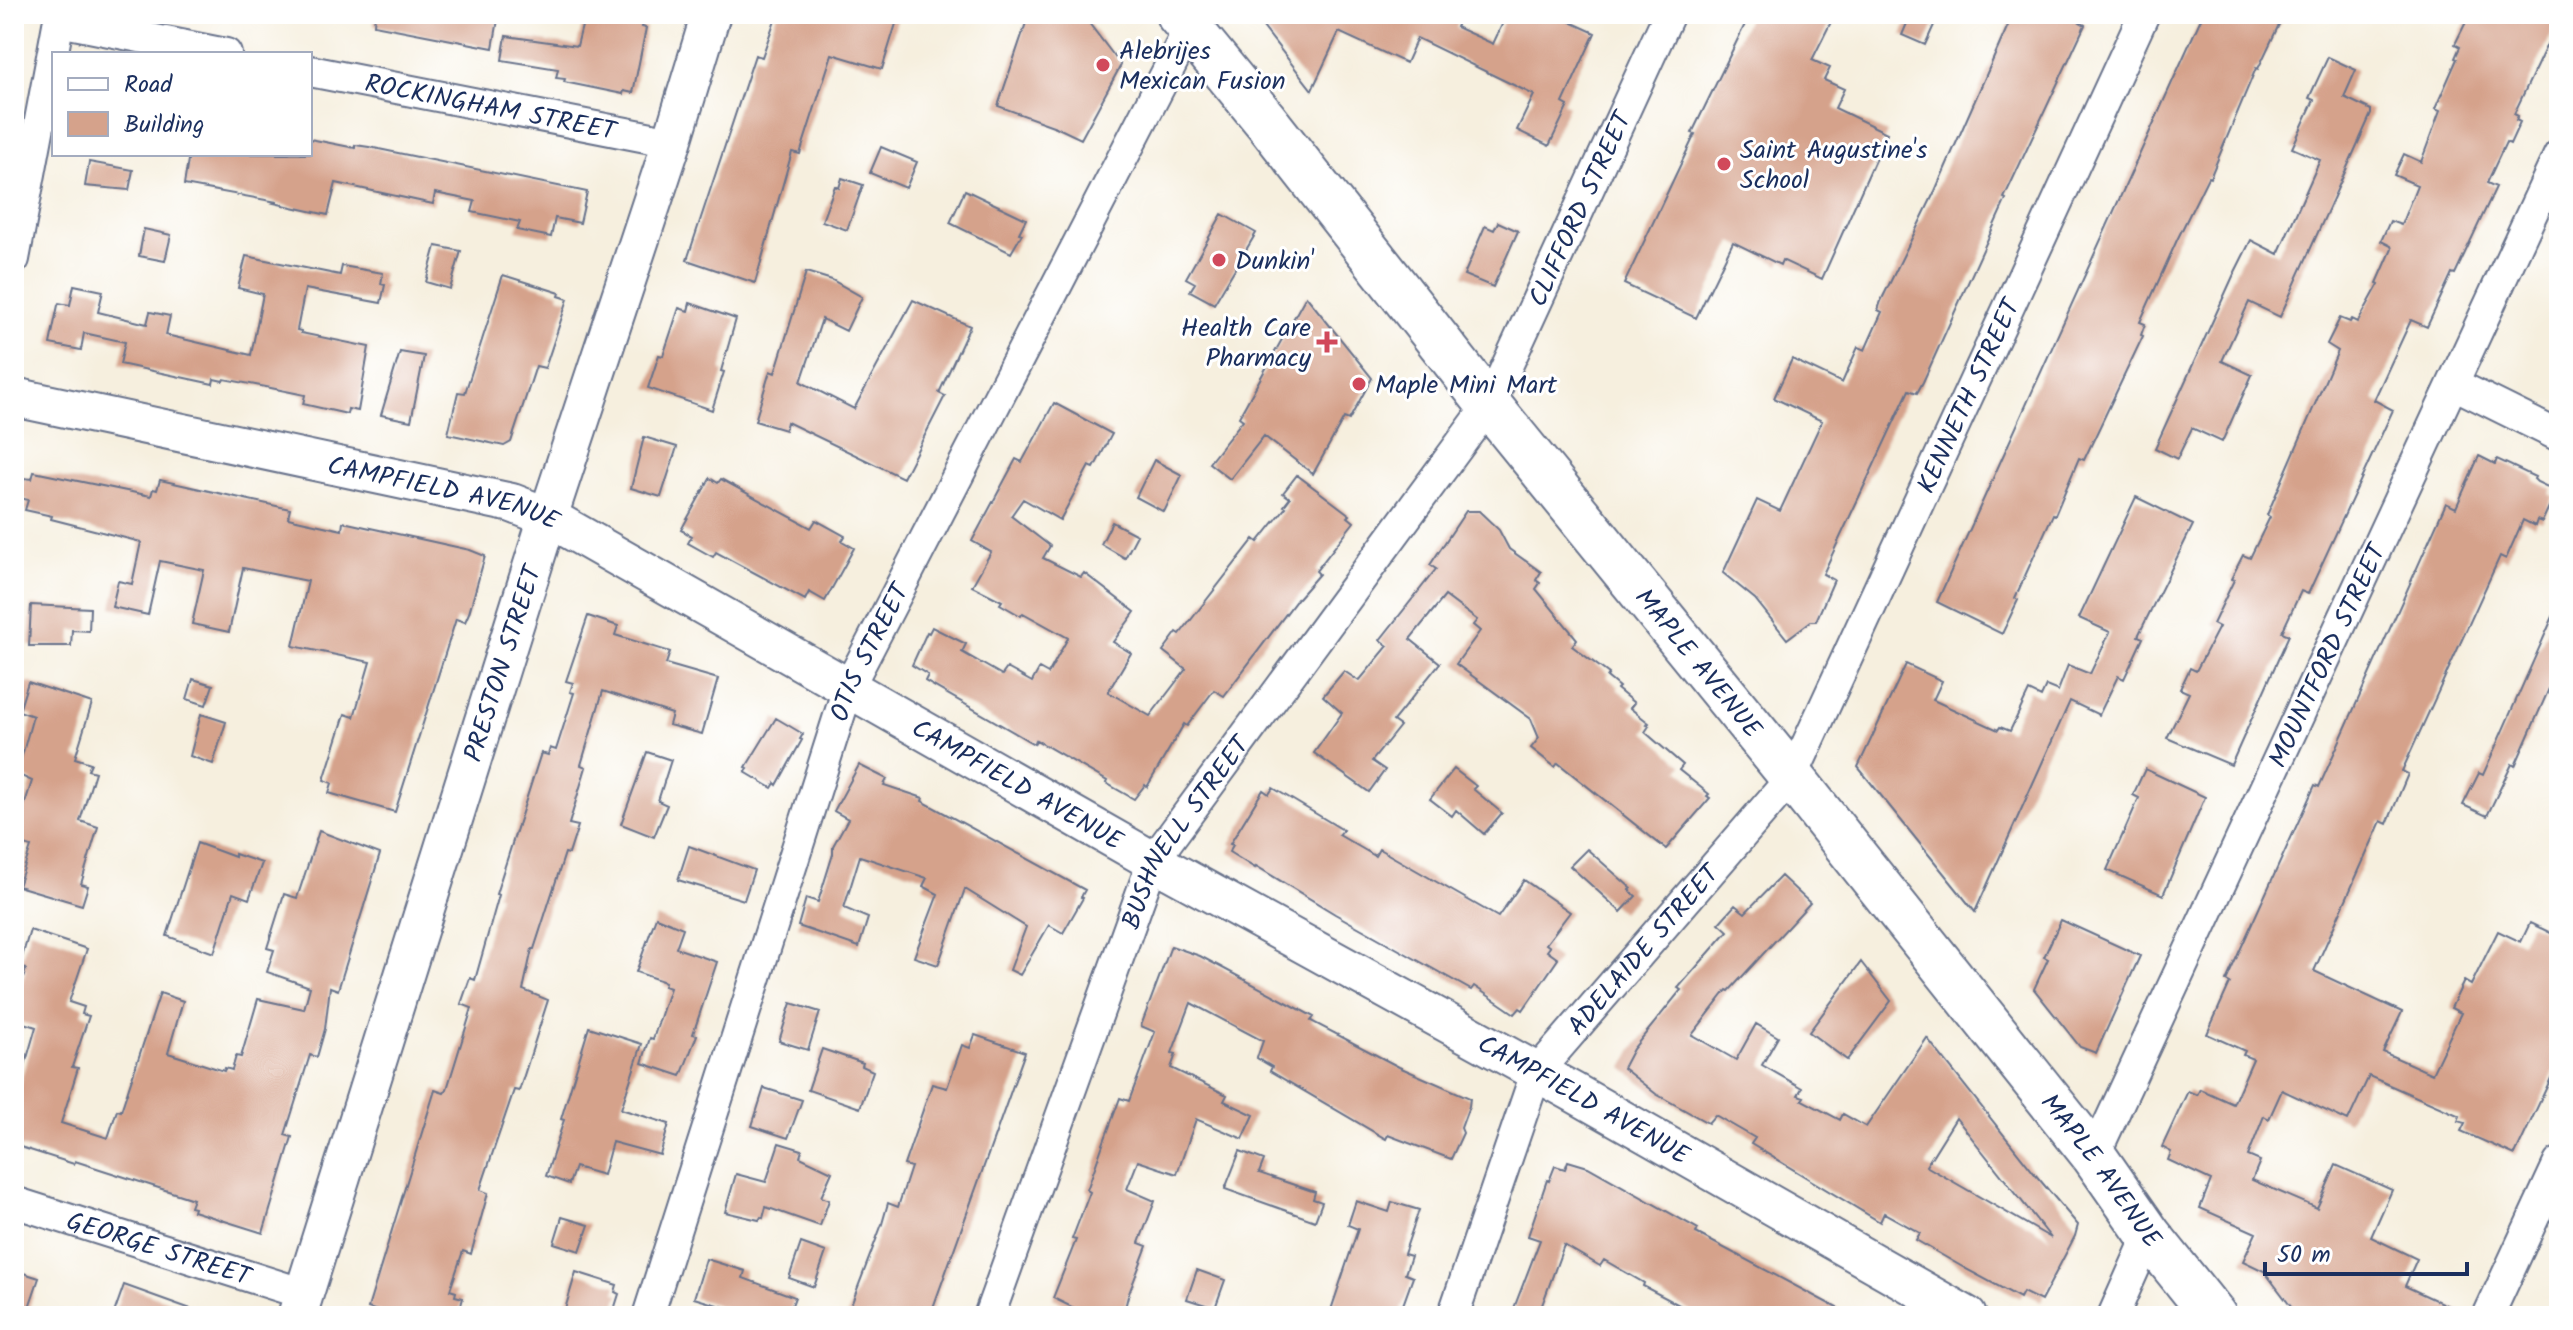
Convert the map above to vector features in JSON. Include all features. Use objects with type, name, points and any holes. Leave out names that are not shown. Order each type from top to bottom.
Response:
[{"type":"main road","name":"MAPLE AVENUE","points":[[1188,19],[1489,405],[1792,777],[2094,1156],[2149,1235],[2214,1316]]},
{"type":"street","name":"PRESTON STREET","points":[[301,1305],[548,517],[711,14]]},
{"type":"street","name":"CLIFFORD STREET","points":[[1489,405],[1669,14]]},
{"type":"street","name":"KENNETH STREET","points":[[1792,777],[2144,14]]},
{"type":"street","points":[[53,52],[60,17],[217,52]]},
{"type":"street","name":"OTIS STREET","points":[[648,1316],[848,688],[1188,19]]},
{"type":"street","points":[[14,259],[52,59]]},
{"type":"street","name":"ROCKINGHAM STREET","points":[[312,71],[672,142]]},
{"type":"street","name":"MOUNTFORD STREET","points":[[2094,1156],[2559,155]]},
{"type":"street","points":[[2454,384],[2559,436]]},
{"type":"street","name":"CAMPFIELD AVENUE","points":[[14,397],[512,503],[548,517],[1153,861],[1967,1316]]},
{"type":"street","name":"BUSHNELL STREET","points":[[989,1316],[1153,861],[1489,405]]},
{"type":"street","name":"ADELAIDE STREET","points":[[1453,1316],[1536,1073],[1792,777]]},
{"type":"street","points":[[2488,1316],[2559,1163]]},
{"type":"street","name":"GEORGE STREET","points":[[14,1202],[301,1305]]},
{"type":"street","points":[[2113,1316],[2149,1235]]},
{"type":"building","points":[[375,14],[499,14],[493,48],[374,25]]},
{"type":"building","points":[[585,14],[645,14],[642,27],[646,28],[633,93],[624,91],[623,94],[564,82],[565,79],[556,78],[558,69],[502,60],[506,36],[577,46]]},
{"type":"building","points":[[777,14],[899,14],[882,69],[832,54],[800,154],[792,152],[755,283],[687,260],[755,55],[762,57]]},
{"type":"building","points":[[1029,14],[1082,14],[1121,65],[1081,139],[998,106]]},
{"type":"building","points":[[1253,14],[1462,14],[1456,27],[1493,44],[1507,14],[1553,14],[1595,33],[1563,103],[1568,106],[1549,146],[1517,130],[1534,95],[1417,38],[1406,63],[1339,32],[1312,90]]},
{"type":"building","name":"Saint Augustine's School","points":[[1750,14],[1835,14],[1812,60],[1830,68],[1824,80],[1844,89],[1835,108],[1887,133],[1822,279],[1782,260],[1780,265],[1733,242],[1696,318],[1624,284]]},
{"type":"building","points":[[1911,14],[1939,14],[1925,45],[1902,35]]},
{"type":"building","points":[[2013,14],[2066,14],[2085,25],[1923,382],[1917,393],[1909,390],[1823,574],[1834,580],[1816,621],[1811,621],[1787,639],[1755,599],[1723,573],[1757,500],[1780,511],[1822,421],[1774,398],[1792,359],[1842,383],[1858,347],[1865,350],[1882,312],[1878,310],[1881,301],[1935,191]]},
{"type":"building","points":[[2203,14],[2284,14],[2256,68],[2210,178],[2177,240],[2140,322],[2145,324],[2143,336],[2084,460],[2079,458],[2015,598],[2018,600],[2002,634],[1937,602]]},
{"type":"building","points":[[2470,14],[2559,14],[2559,19],[2514,114],[2520,122],[2510,144],[2506,142],[2487,183],[2496,187],[2455,274],[2452,273],[2427,327],[2411,320],[2374,400],[2393,410],[2308,594],[2301,591],[2282,632],[2289,635],[2231,765],[2167,738],[2189,693],[2180,689],[2190,668],[2196,671],[2219,627],[2213,624],[2243,555],[2250,558],[2270,517],[2267,515],[2338,351],[2327,344],[2340,318],[2358,322],[2379,284],[2392,249],[2381,241],[2390,221],[2401,225],[2417,185],[2394,175],[2404,154],[2421,162],[2440,111],[2435,109],[2457,59],[2460,47],[2455,44]]},
{"type":"building","points":[[2328,57],[2356,70],[2344,97],[2371,110],[2371,114],[2280,317],[2249,302],[2222,361],[2252,375],[2222,442],[2192,428],[2177,459],[2155,448],[2234,274],[2251,240],[2278,254],[2320,160],[2292,148],[2314,100],[2309,98]]},
{"type":"building","points":[[312,139],[355,148],[355,145],[369,147],[587,192],[580,223],[555,218],[551,237],[517,230],[520,222],[472,212],[475,201],[435,193],[433,204],[336,183],[328,215],[184,185],[189,156],[312,156]]},
{"type":"building","points":[[881,147],[917,162],[906,188],[870,173]]},
{"type":"building","points":[[89,162],[133,170],[129,190],[85,186]]},
{"type":"building","points":[[842,178],[863,185],[847,230],[822,221],[835,186],[839,188]]},
{"type":"building","points":[[965,190],[1026,219],[1011,253],[950,223]]},
{"type":"building","name":"Dunkin'","points":[[1222,214],[1256,233],[1214,304],[1190,291],[1195,283],[1186,278]]},
{"type":"building","points":[[1498,222],[1518,231],[1493,287],[1464,275],[1485,226],[1494,230]]},
{"type":"building","points":[[144,229],[171,235],[165,261],[139,256]]},
{"type":"building","points":[[436,246],[461,251],[450,289],[426,282]]},
{"type":"building","points":[[246,256],[340,275],[342,266],[383,273],[381,284],[385,285],[381,303],[305,289],[297,330],[369,347],[358,411],[348,409],[347,414],[303,404],[305,395],[266,387],[224,379],[214,379],[213,384],[120,364],[125,342],[84,333],[81,350],[50,344],[58,305],[70,305],[74,285],[103,291],[98,312],[147,324],[150,312],[170,316],[166,335],[251,355],[263,294],[238,288]]},
{"type":"building","points":[[806,272],[832,280],[862,297],[846,331],[822,319],[801,382],[854,409],[913,300],[970,326],[939,393],[945,396],[903,478],[787,422],[785,430],[755,421],[770,371],[775,373]]},
{"type":"building","points":[[503,275],[560,293],[559,296],[568,299],[545,368],[536,366],[511,442],[504,446],[448,434],[458,392],[465,393]]},
{"type":"building","points":[[1306,296],[1372,378],[1349,420],[1344,418],[1313,474],[1264,436],[1230,479],[1209,463],[1243,420],[1239,417]]},
{"type":"building","points":[[690,303],[736,319],[712,410],[648,388],[659,355],[663,356],[679,308],[688,311]]},
{"type":"building","points":[[400,352],[424,356],[411,421],[381,415]]},
{"type":"building","points":[[1054,403],[1112,434],[1094,468],[1089,466],[1060,520],[1023,499],[1011,516],[1050,546],[1043,558],[1081,577],[1084,573],[1135,612],[1113,642],[1131,653],[1108,692],[1150,716],[1186,669],[1163,651],[1177,632],[1180,634],[1254,539],[1258,542],[1286,507],[1290,498],[1283,493],[1297,475],[1350,515],[1348,517],[1354,522],[1316,571],[1319,574],[1224,696],[1214,690],[1187,726],[1184,724],[1147,787],[1145,785],[1134,799],[1036,740],[1034,744],[925,681],[928,675],[912,665],[932,627],[966,644],[962,652],[1002,675],[1007,668],[1032,682],[1039,669],[1048,674],[1068,638],[1023,613],[1021,616],[1000,604],[1002,601],[972,586],[991,552],[972,541],[1016,459],[1022,462]]},
{"type":"building","points":[[644,437],[677,447],[661,497],[631,488]]},
{"type":"building","points":[[2479,456],[2495,464],[2497,459],[2535,477],[2537,482],[2552,489],[2550,494],[2554,496],[2542,522],[2537,520],[2535,526],[2523,520],[2506,559],[2500,556],[2402,771],[2408,774],[2387,824],[2381,821],[2314,971],[2402,1012],[2383,1052],[2432,1074],[2461,1013],[2451,1008],[2464,981],[2471,985],[2498,931],[2521,942],[2530,923],[2559,937],[2559,1061],[2515,1155],[2461,1131],[2465,1123],[2458,1121],[2460,1116],[2369,1076],[2348,1121],[2282,1090],[2269,1119],[2264,1116],[2248,1156],[2260,1161],[2252,1180],[2317,1208],[2336,1165],[2392,1190],[2371,1237],[2417,1259],[2405,1286],[2470,1316],[2298,1316],[2264,1271],[2243,1261],[2256,1233],[2200,1208],[2211,1180],[2168,1160],[2171,1152],[2162,1147],[2188,1091],[2197,1095],[2200,1089],[2233,1104],[2253,1059],[2243,1055],[2245,1051],[2207,1034],[2230,983],[2226,981],[2315,785],[2319,787],[2446,503],[2456,508]]},
{"type":"building","points":[[1154,460],[1182,475],[1164,512],[1136,497]]},
{"type":"building","points":[[34,472],[151,496],[160,480],[290,509],[288,518],[342,530],[343,522],[485,556],[465,622],[456,619],[395,812],[329,793],[332,783],[324,780],[345,714],[354,717],[370,662],[293,646],[308,581],[243,568],[229,632],[192,624],[204,570],[160,561],[148,615],[112,607],[118,581],[132,584],[141,542],[25,510],[28,500],[20,498],[24,478],[32,479]]},
{"type":"building","points":[[710,478],[718,483],[721,479],[811,528],[816,520],[845,536],[842,541],[854,548],[825,601],[809,592],[805,600],[716,552],[713,557],[688,543],[692,536],[681,530]]},
{"type":"building","points":[[2136,497],[2193,525],[2138,636],[2143,638],[2124,679],[2118,676],[2099,715],[2070,701],[1975,912],[1858,767],[1906,664],[1942,681],[1933,700],[1998,730],[2000,727],[2010,731],[2029,691],[2041,697],[2046,686],[2058,691],[2068,665],[2090,674],[2110,632],[2079,618]]},
{"type":"building","points":[[1466,511],[1479,511],[1499,530],[1509,549],[1541,572],[1536,580],[1540,583],[1536,589],[1577,639],[1572,646],[1609,674],[1607,677],[1619,687],[1617,689],[1634,703],[1630,708],[1649,723],[1645,732],[1683,765],[1679,770],[1709,794],[1707,796],[1710,798],[1666,849],[1558,763],[1555,767],[1531,748],[1539,738],[1531,719],[1456,664],[1480,631],[1473,625],[1477,620],[1445,596],[1410,639],[1440,663],[1393,721],[1400,726],[1372,761],[1385,770],[1369,792],[1314,753],[1342,713],[1323,696],[1344,671],[1359,681],[1388,646],[1380,640],[1436,569],[1430,565]]},
{"type":"building","points":[[1112,522],[1137,535],[1125,558],[1101,544]]},
{"type":"building","points":[[2559,603],[2559,666],[2515,766],[2512,764],[2487,816],[2463,805],[2479,773],[2483,775]]},
{"type":"building","points":[[31,605],[90,608],[89,631],[72,630],[71,646],[29,646]]},
{"type":"building","points":[[588,616],[618,626],[615,635],[670,652],[666,664],[718,679],[702,734],[669,725],[672,714],[603,691],[581,765],[586,767],[569,824],[578,826],[569,854],[565,853],[532,949],[523,990],[548,1000],[519,1091],[514,1090],[480,1190],[488,1193],[471,1254],[463,1251],[450,1290],[456,1292],[455,1296],[463,1298],[458,1316],[394,1316],[368,1308],[435,1090],[444,1093],[447,1089],[472,1008],[461,1004],[470,978],[475,980],[499,895],[496,894],[541,753],[548,755],[550,748],[556,750],[574,693],[570,692],[573,683],[566,681]]},
{"type":"building","points":[[193,679],[213,685],[206,705],[187,699]]},
{"type":"building","points":[[28,682],[92,703],[75,758],[91,763],[88,770],[95,772],[80,821],[98,827],[81,884],[88,886],[82,905],[18,886],[31,847],[14,838],[32,781],[17,774],[33,716],[19,711]]},
{"type":"building","points":[[201,714],[226,722],[213,764],[190,756]]},
{"type":"building","points":[[776,718],[803,734],[777,785],[775,783],[772,788],[745,772]]},
{"type":"building","points":[[647,752],[671,760],[658,801],[667,805],[654,837],[621,824]]},
{"type":"building","points":[[859,765],[887,779],[884,785],[923,798],[922,801],[1085,890],[1063,933],[1049,925],[1020,975],[1010,970],[1026,927],[965,889],[938,965],[914,957],[938,894],[923,886],[927,878],[860,856],[844,908],[868,918],[859,947],[798,926],[806,898],[818,902],[833,846],[848,819],[834,811]]},
{"type":"building","points":[[1454,769],[1502,813],[1484,834],[1456,810],[1452,816],[1430,799]]},
{"type":"building","points":[[2145,769],[2205,797],[2163,895],[2107,870],[2139,798],[2133,795]]},
{"type":"building","points":[[1273,788],[1343,830],[1339,835],[1375,856],[1379,849],[1498,917],[1524,880],[1570,912],[1546,944],[1550,947],[1547,951],[1558,959],[1523,1010],[1520,1008],[1515,1014],[1474,986],[1471,990],[1229,852],[1233,845],[1230,844],[1263,790],[1269,794]]},
{"type":"building","points":[[319,831],[380,854],[338,990],[330,987],[325,1029],[317,1057],[310,1055],[285,1135],[292,1137],[263,1233],[193,1211],[194,1208],[190,1207],[193,1199],[14,1145],[14,1116],[21,1094],[17,1093],[36,1027],[14,1020],[14,1008],[26,969],[19,967],[30,930],[87,949],[69,1002],[84,1007],[82,1014],[89,1016],[72,1067],[78,1068],[61,1123],[108,1138],[117,1110],[121,1111],[160,993],[183,1001],[168,1053],[224,1071],[225,1068],[232,1070],[236,1056],[241,1057],[258,999],[304,1009],[310,987],[267,972],[274,950],[267,948],[284,894],[297,898]]},
{"type":"building","points":[[197,843],[262,863],[249,899],[233,893],[214,953],[167,936]]},
{"type":"building","points":[[689,846],[754,870],[744,900],[678,880]]},
{"type":"building","points":[[1587,849],[1636,896],[1621,912],[1570,866]]},
{"type":"building","points":[[1781,876],[1810,903],[1727,990],[1692,1035],[1736,1060],[1756,1024],[1778,1037],[1762,1065],[1802,1088],[1798,1095],[1804,1097],[1802,1100],[1840,1120],[1843,1114],[1866,1127],[1927,1038],[2078,1225],[2041,1301],[2023,1292],[2020,1298],[1966,1269],[1916,1240],[1920,1233],[1884,1213],[1880,1222],[1751,1144],[1755,1138],[1715,1115],[1708,1123],[1656,1094],[1623,1068],[1633,1049],[1681,990],[1678,988],[1728,931],[1719,923],[1735,905],[1745,913]],"holes":[[[1956,1118],[2051,1238],[1926,1166]]]},
{"type":"building","points":[[656,917],[683,928],[676,948],[717,962],[693,1034],[697,1035],[681,1076],[642,1063],[670,988],[664,986],[665,982],[636,972]]},
{"type":"building","points":[[2061,920],[2140,956],[2096,1053],[2080,1047],[2034,989]]},
{"type":"building","points":[[1171,946],[1200,956],[1314,1017],[1311,1021],[1399,1067],[1470,1098],[1469,1106],[1461,1128],[1463,1133],[1451,1159],[1388,1135],[1386,1139],[1270,1071],[1272,1067],[1257,1058],[1263,1041],[1191,1003],[1172,1053],[1176,1054],[1171,1068],[1227,1095],[1224,1101],[1254,1115],[1243,1139],[1196,1119],[1177,1174],[1138,1161],[1127,1189],[1155,1201],[1139,1243],[1147,1246],[1123,1316],[1090,1316],[1053,1298],[1076,1240],[1072,1239],[1090,1192],[1087,1190],[1120,1098],[1129,1101],[1155,1032],[1141,1026]]},
{"type":"building","points":[[1861,962],[1891,1001],[1847,1060],[1809,1032]]},
{"type":"building","points":[[791,1003],[820,1012],[808,1050],[779,1041]]},
{"type":"building","points":[[589,1027],[642,1044],[621,1109],[669,1124],[660,1155],[612,1142],[603,1175],[575,1167],[569,1184],[546,1176]]},
{"type":"building","points":[[975,1035],[1025,1052],[930,1316],[847,1316],[888,1203],[898,1207],[911,1167],[904,1165],[932,1084],[947,1088],[962,1045],[970,1048]]},
{"type":"building","points":[[822,1049],[863,1063],[862,1066],[873,1071],[860,1108],[808,1090]]},
{"type":"building","points":[[764,1088],[802,1100],[788,1138],[752,1126]]},
{"type":"building","points":[[779,1143],[802,1150],[800,1157],[832,1172],[821,1197],[829,1200],[820,1226],[766,1207],[763,1218],[759,1220],[725,1212],[736,1174],[766,1182]]},
{"type":"building","points":[[1240,1151],[1264,1160],[1259,1173],[1315,1192],[1313,1199],[1322,1202],[1315,1221],[1225,1189]]},
{"type":"building","points":[[1568,1161],[1588,1167],[1698,1229],[1696,1233],[1852,1316],[1700,1316],[1643,1286],[1644,1283],[1604,1260],[1600,1266],[1564,1245],[1538,1316],[1511,1316],[1540,1240],[1528,1236],[1547,1180],[1555,1166],[1565,1169]]},
{"type":"building","points":[[1356,1201],[1389,1212],[1392,1202],[1419,1210],[1404,1254],[1411,1256],[1405,1274],[1413,1277],[1399,1316],[1329,1316],[1358,1229],[1348,1225]]},
{"type":"building","points":[[562,1217],[589,1225],[580,1251],[554,1243]]},
{"type":"building","points":[[801,1243],[826,1252],[814,1287],[789,1278]]},
{"type":"building","points":[[706,1259],[745,1271],[743,1278],[795,1297],[788,1316],[754,1316],[694,1298]]},
{"type":"building","points":[[14,1270],[39,1278],[26,1316],[14,1316]]},
{"type":"building","points":[[1197,1270],[1225,1280],[1215,1308],[1187,1299]]},
{"type":"building","points":[[576,1272],[617,1285],[615,1292],[619,1294],[612,1316],[563,1316]]},
{"type":"building","points":[[124,1285],[202,1313],[202,1316],[113,1316]]},
{"type":"place","name":"Alebrijes Mexican Fusion","points":[[1103,65]]},
{"type":"place","name":"Saint Augustine's School","points":[[1724,164]]},
{"type":"place","name":"Dunkin'","points":[[1219,260]]},
{"type":"place","name":"Health Care Pharmacy","points":[[1327,342]]},
{"type":"place","name":"Maple Mini Mart","points":[[1359,384]]}]
